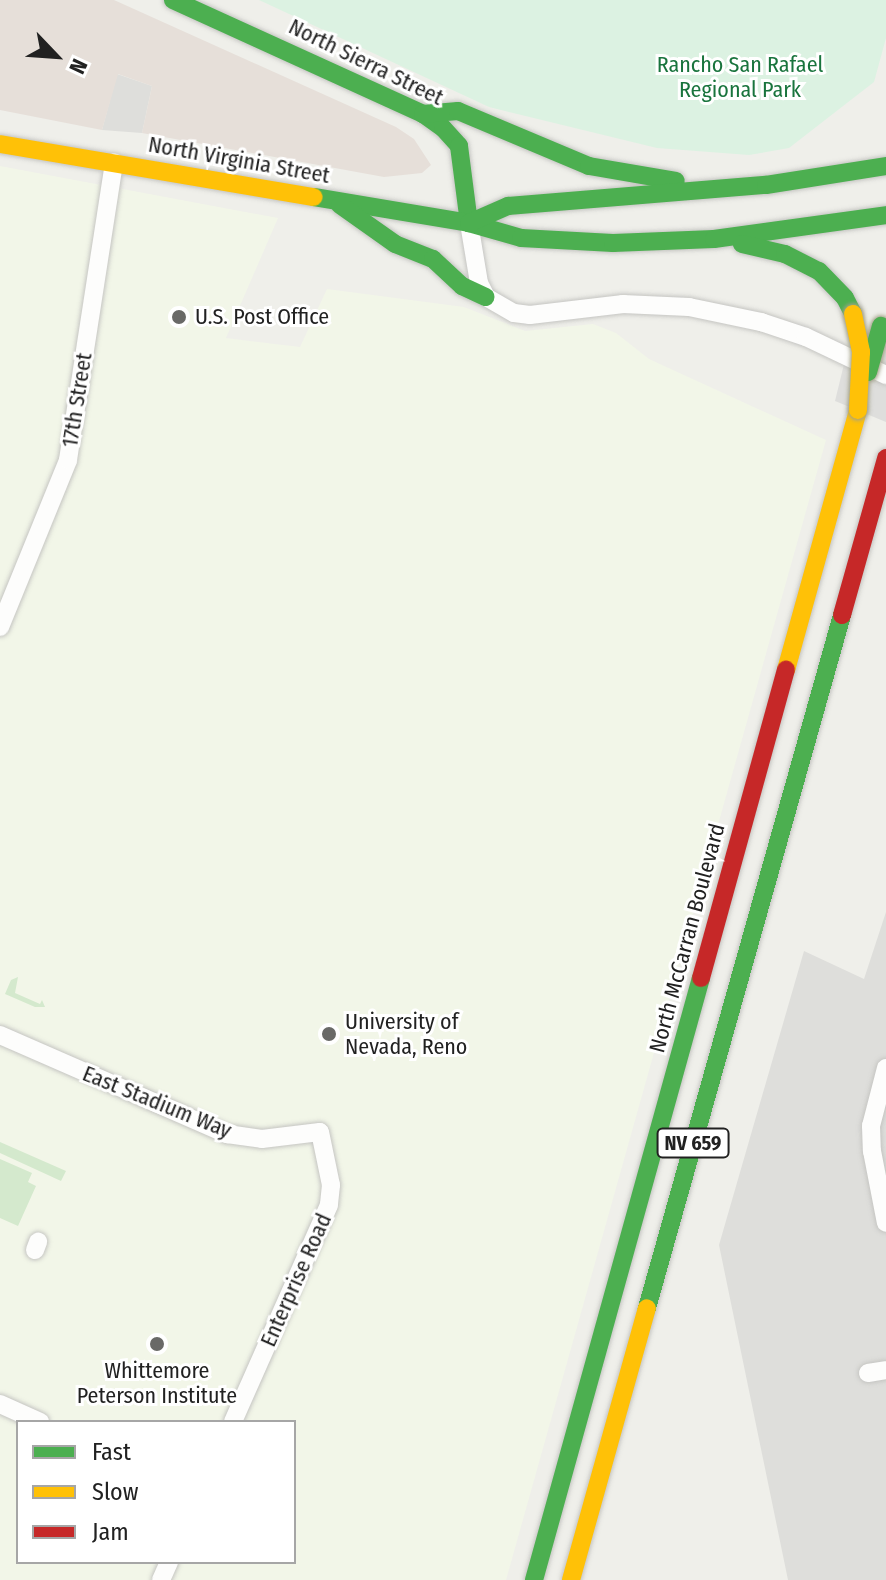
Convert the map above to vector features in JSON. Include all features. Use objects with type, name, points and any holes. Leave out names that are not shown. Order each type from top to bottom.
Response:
[{"type":"main road","name":"North Sierra Street","points":[[173,0],[423,114],[451,135],[459,146],[469,223]]},
{"type":"main road","points":[[423,114],[458,111],[589,166],[720,189]]},
{"type":"main road","name":"North Virginia Street","points":[[0,144],[469,223],[505,236],[551,240],[613,243],[714,239],[886,215]]},
{"type":"main road","points":[[469,223],[508,206],[720,189],[886,166]]},
{"type":"main road","points":[[336,202],[395,244],[433,259],[462,286],[486,297]]},
{"type":"main road","points":[[714,239],[802,260],[833,284],[853,314],[861,352],[858,410]]},
{"type":"main road","name":"North McCarran Boulevard","points":[[534,1580],[884,317]]},
{"type":"main road","name":"NV 659","points":[[571,1580],[886,458]]},
{"type":"street","name":"17th Street","points":[[0,627],[68,460],[114,163]]},
{"type":"street","points":[[469,223],[475,273],[486,297],[506,310],[530,315],[623,304],[689,307],[806,337],[886,375]]},
{"type":"street","name":"East Stadium Way","points":[[0,1035],[227,1134],[262,1139],[320,1132]]},
{"type":"street","points":[[886,1068],[871,1126],[872,1151],[886,1223]]},
{"type":"street","name":"Enterprise Road","points":[[234,1420],[326,1215],[331,1185],[320,1132]]},
{"type":"street","points":[[0,1404],[36,1420]]},
{"type":"shaded area","points":[[0,0],[114,0],[396,127],[414,139],[431,165],[422,173],[384,177],[142,133],[152,86],[118,74],[102,130],[0,110]]},
{"type":"shaded area","points":[[117,74],[152,86],[142,133],[102,130]]},
{"type":"shaded area","name":"University of Nevada, Reno","points":[[0,166],[278,218],[226,338],[300,347],[327,289],[464,307],[525,331],[593,324],[616,333],[649,359],[826,440],[506,1580],[0,1580]]},
{"type":"shaded area","points":[[886,912],[886,1580],[788,1580],[719,1245],[804,951],[864,979]]},
{"type":"green space","name":"Rancho San Rafael Regional Park","points":[[259,0],[886,0],[886,38],[874,82],[789,148],[749,155],[657,148],[489,107]]},
{"type":"green space","points":[[18,977],[15,993],[40,1004],[42,1000],[45,1007],[35,1007],[5,994],[11,980]]},
{"type":"green space","points":[[0,1142],[66,1171],[61,1181],[0,1153]]},
{"type":"green space","points":[[0,1159],[32,1173],[28,1182],[36,1186],[18,1226],[0,1218]]},
{"type":"pier","points":[[886,329],[886,422],[835,401],[847,352]]},
{"type":"traffic: fast","points":[[173,0],[423,114],[443,128],[459,146],[469,223]]},
{"type":"traffic: fast","points":[[423,114],[458,111],[589,166],[676,181]]},
{"type":"traffic: fast","points":[[469,223],[508,206],[766,185],[886,166]]},
{"type":"traffic: fast","points":[[314,197],[469,223],[521,238],[613,243],[714,239],[886,215]]},
{"type":"traffic: fast","points":[[340,205],[395,244],[433,259],[462,286],[486,297]]},
{"type":"traffic: fast","points":[[742,244],[785,254],[819,271],[845,298],[853,314]]},
{"type":"traffic: fast","points":[[868,372],[881,326]]},
{"type":"traffic: fast","points":[[647,1308],[842,615]]},
{"type":"traffic: fast","points":[[534,1580],[701,978]]},
{"type":"traffic: slow","points":[[0,144],[314,197]]},
{"type":"traffic: slow","points":[[853,314],[861,352],[858,410]]},
{"type":"traffic: slow","points":[[786,670],[858,410]]},
{"type":"traffic: slow","points":[[571,1580],[647,1308]]},
{"type":"traffic: jam","points":[[842,615],[886,458]]},
{"type":"traffic: jam","points":[[701,978],[786,670]]},
{"type":"place","name":"U.S. Post Office","points":[[179,317]]},
{"type":"place","name":"University of Nevada, Reno","points":[[329,1034]]},
{"type":"place","name":"Whittemore Peterson Institute","points":[[157,1344]]}]
